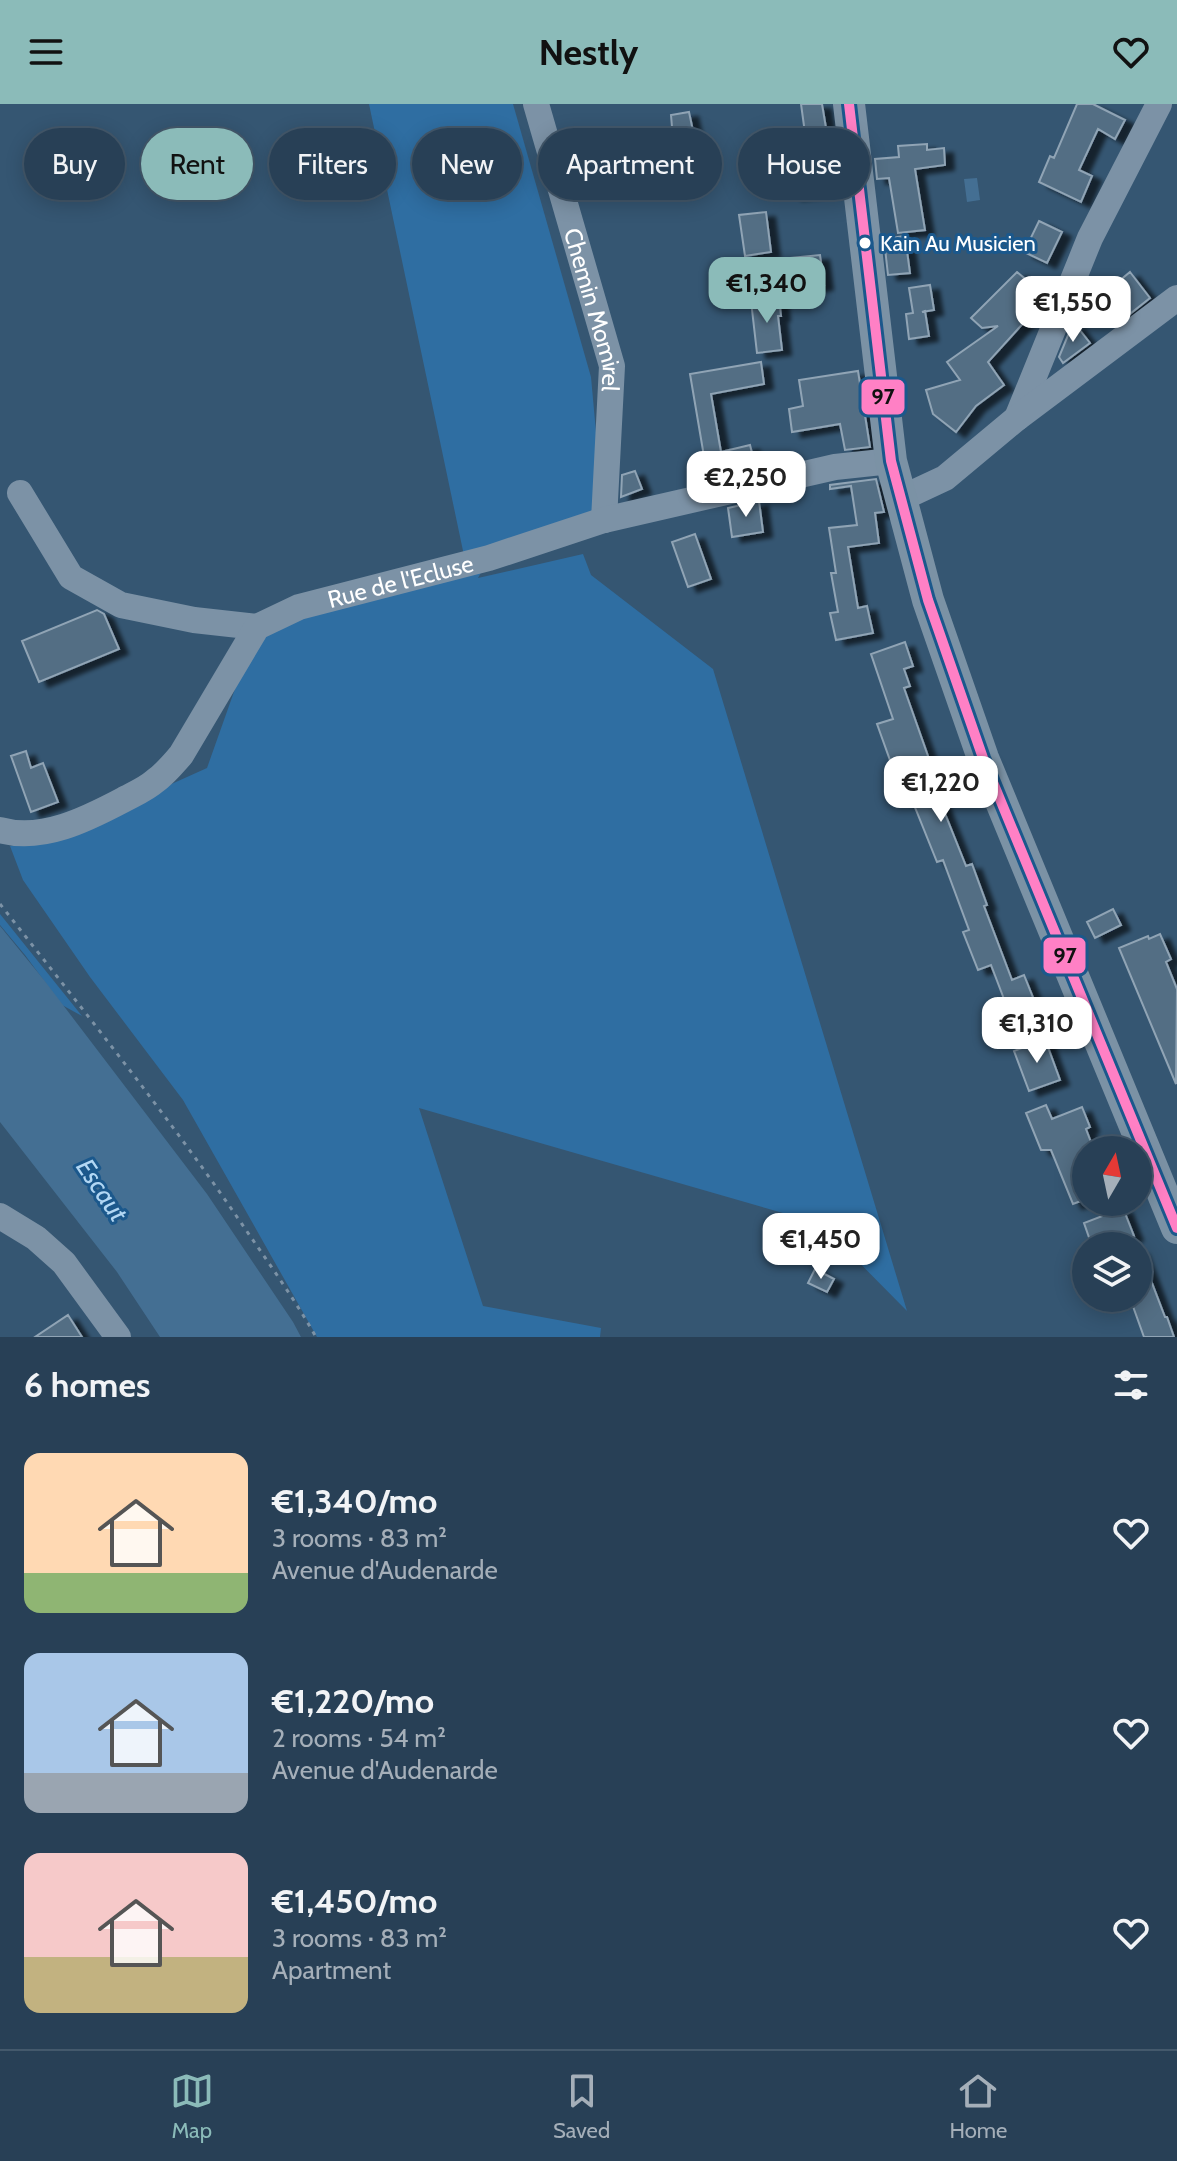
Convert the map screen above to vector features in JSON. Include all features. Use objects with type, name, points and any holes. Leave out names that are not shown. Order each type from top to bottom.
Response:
[{"type":"main road","points":[[849,104],[891,461],[928,600],[983,758],[1177,1228]]},
{"type":"street","name":"Chemin Momirel","points":[[536,104],[612,366],[604,520]]},
{"type":"street","points":[[1017,418],[1090,238],[1159,104]]},
{"type":"street","points":[[900,499],[945,478],[1017,418],[1177,298]]},
{"type":"street","name":"Rue de l'Ecluse","points":[[257,627],[299,607],[489,558],[604,520],[835,467],[891,461]]},
{"type":"street","points":[[0,831],[36,832],[71,824],[93,816],[154,783],[181,755],[257,627],[194,620],[121,605],[71,577],[20,493]]},
{"type":"street","points":[[0,1216],[36,1238],[64,1263],[115,1332]]},
{"type":"path","points":[[0,904],[182,1137],[272,1267],[316,1337]]},
{"type":"shaded area","points":[[369,104],[513,104],[520,128],[412,128],[412,200],[522,200],[522,136],[591,377],[604,520],[489,558],[478,578],[583,554],[591,575],[713,669],[907,1311],[821,1224],[419,1108],[483,1306],[601,1328],[600,1337],[317,1337],[183,1100],[90,977],[23,880],[10,846],[56,836],[207,768],[257,627],[466,565],[389,200],[396,200],[396,128],[374,128]]},
{"type":"shaded area","points":[[0,914],[82,1016],[62,1005],[0,925]]},
{"type":"water","points":[[977,178],[980,200],[967,202],[964,179]]},
{"type":"water","name":"Escaut","points":[[0,926],[207,1194],[301,1337],[160,1337],[117,1272],[0,1122]]},
{"type":"building","points":[[801,104],[822,104],[826,128],[804,128]]},
{"type":"building","points":[[1077,104],[1093,104],[1125,120],[1115,139],[1098,129],[1079,170],[1092,176],[1081,202],[1039,182],[1050,156],[1054,158]]},
{"type":"building","points":[[689,112],[692,128],[672,128],[671,115]]},
{"type":"building","points":[[927,144],[927,150],[944,148],[945,165],[915,169],[925,230],[898,233],[889,178],[877,179],[875,159],[899,157],[898,146]]},
{"type":"building","points":[[766,212],[771,252],[745,256],[739,215]]},
{"type":"building","points":[[1039,221],[1062,232],[1047,263],[1024,252]]},
{"type":"building","points":[[905,236],[910,273],[888,275],[884,239]]},
{"type":"building","points":[[820,255],[824,285],[795,289],[791,258]]},
{"type":"building","points":[[1017,272],[1047,297],[988,362],[1004,385],[976,406],[956,432],[933,414],[926,390],[960,380],[947,362],[998,326],[982,328],[971,318]]},
{"type":"building","points":[[1130,272],[1150,298],[1126,317],[1106,292]]},
{"type":"building","points":[[930,285],[934,310],[925,311],[929,336],[909,339],[906,314],[913,313],[909,288]]},
{"type":"building","points":[[779,298],[782,350],[757,353],[751,301]]},
{"type":"building","points":[[1075,324],[1090,343],[1063,363],[1059,357]]},
{"type":"building","points":[[761,362],[764,384],[711,394],[721,452],[750,445],[756,469],[708,480],[690,374]]},
{"type":"building","points":[[858,371],[870,447],[845,450],[840,424],[792,432],[789,409],[803,406],[799,380]]},
{"type":"building","points":[[635,471],[642,489],[621,497],[622,475]]},
{"type":"building","points":[[876,479],[884,512],[875,513],[879,543],[848,547],[858,608],[867,606],[873,633],[836,640],[830,613],[838,612],[831,573],[836,573],[829,528],[857,525],[851,486],[830,489],[830,485]]},
{"type":"building","points":[[759,501],[763,532],[732,537],[728,508]]},
{"type":"building","points":[[695,534],[711,579],[688,587],[672,542]]},
{"type":"building","points":[[97,610],[104,614],[119,649],[39,682],[22,641]]},
{"type":"building","points":[[905,642],[913,666],[904,669],[910,686],[904,688],[940,790],[936,791],[966,866],[972,864],[1012,980],[1024,975],[1038,1010],[1012,1020],[991,965],[978,970],[963,932],[969,930],[943,860],[937,862],[912,800],[905,802],[877,724],[893,719],[871,654]]},
{"type":"building","points":[[26,751],[31,768],[43,763],[58,802],[31,812],[11,756]]},
{"type":"building","points":[[1113,909],[1121,925],[1095,938],[1087,922]]},
{"type":"building","points":[[1160,934],[1171,959],[1166,962],[1177,989],[1176,1084],[1119,948]]},
{"type":"building","points":[[1045,1039],[1060,1080],[1029,1091],[1014,1051]]},
{"type":"building","points":[[1046,1105],[1052,1119],[1082,1107],[1090,1127],[1086,1129],[1089,1136],[1072,1136],[1072,1202],[1051,1150],[1041,1150],[1026,1113]]},
{"type":"building","points":[[1102,1216],[1126,1216],[1132,1232],[1087,1232],[1084,1223]]},
{"type":"building","points":[[815,1269],[834,1279],[827,1292],[808,1283]]},
{"type":"building","points":[[1152,1283],[1174,1337],[1144,1337],[1135,1312],[1152,1312]]},
{"type":"building","points":[[68,1315],[82,1337],[35,1337]]},
{"type":"transit line","name":"97","points":[[849,104],[891,461],[928,600],[983,758],[1177,1228]]},
{"type":"place","name":"Kain Au Musicien","points":[[865,243]]}]
